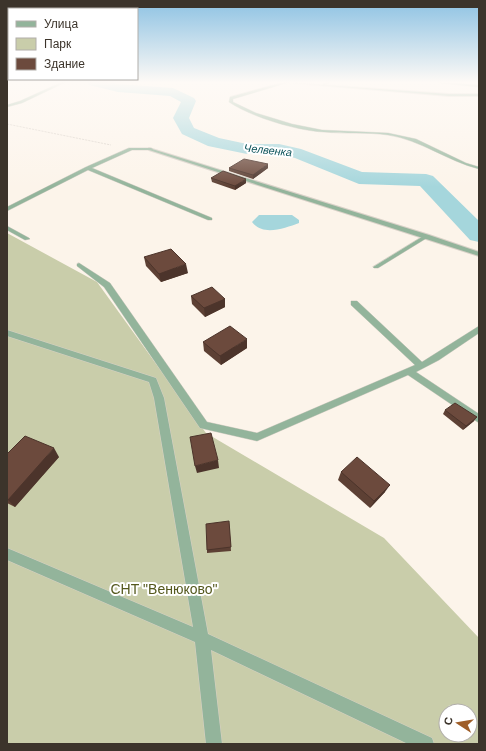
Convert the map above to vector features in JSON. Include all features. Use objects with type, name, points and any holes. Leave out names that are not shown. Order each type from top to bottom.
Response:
[{"type":"street","points":[[151,149],[427,236],[479,254]]},
{"type":"lane","points":[[265,117],[291,125],[322,131],[388,134],[414,140],[464,164],[479,168]]},
{"type":"lane","points":[[7,209],[88,168],[131,149],[151,149]]},
{"type":"lane","points":[[88,168],[210,219]]},
{"type":"lane","points":[[7,228],[27,239]]},
{"type":"lane","points":[[376,267],[427,236]]},
{"type":"lane","points":[[79,265],[107,285],[204,425],[257,437],[421,366],[436,358],[479,329]]},
{"type":"lane","points":[[354,303],[421,366]]},
{"type":"lane","points":[[7,333],[153,380],[159,398],[202,638],[214,744]]},
{"type":"lane","points":[[409,371],[479,419]]},
{"type":"lane","points":[[7,554],[202,638],[426,744]]},
{"type":"path","points":[[7,124],[131,149]]},
{"type":"green space","name":"СНТ \"Венюково\"","points":[[7,233],[97,282],[206,433],[384,538],[479,638],[479,744],[7,744]]},
{"type":"water","points":[[259,215],[292,215],[299,220],[299,223],[281,229],[262,229],[257,227],[252,222]]},
{"type":"building","points":[[244,159],[268,164],[253,175],[229,168]]},
{"type":"building","points":[[223,171],[246,179],[235,186],[211,178]]},
{"type":"building","points":[[171,249],[186,264],[159,274],[144,257]]},
{"type":"building","points":[[212,287],[225,299],[204,308],[191,296]]},
{"type":"building","points":[[230,326],[247,339],[220,356],[203,342]]},
{"type":"building","points":[[455,403],[477,417],[466,426],[445,410]]},
{"type":"building","points":[[211,433],[218,460],[195,466],[190,437]]},
{"type":"building","points":[[25,436],[54,448],[8,500],[7,454]]},
{"type":"building","points":[[357,457],[390,485],[374,501],[341,472]]},
{"type":"building","points":[[229,521],[231,547],[207,550],[206,524]]},
{"type":"waterway","name":"Челвенка","points":[[181,117],[188,131],[214,142],[247,149],[279,149],[301,154],[359,178],[426,180],[479,235]]}]
